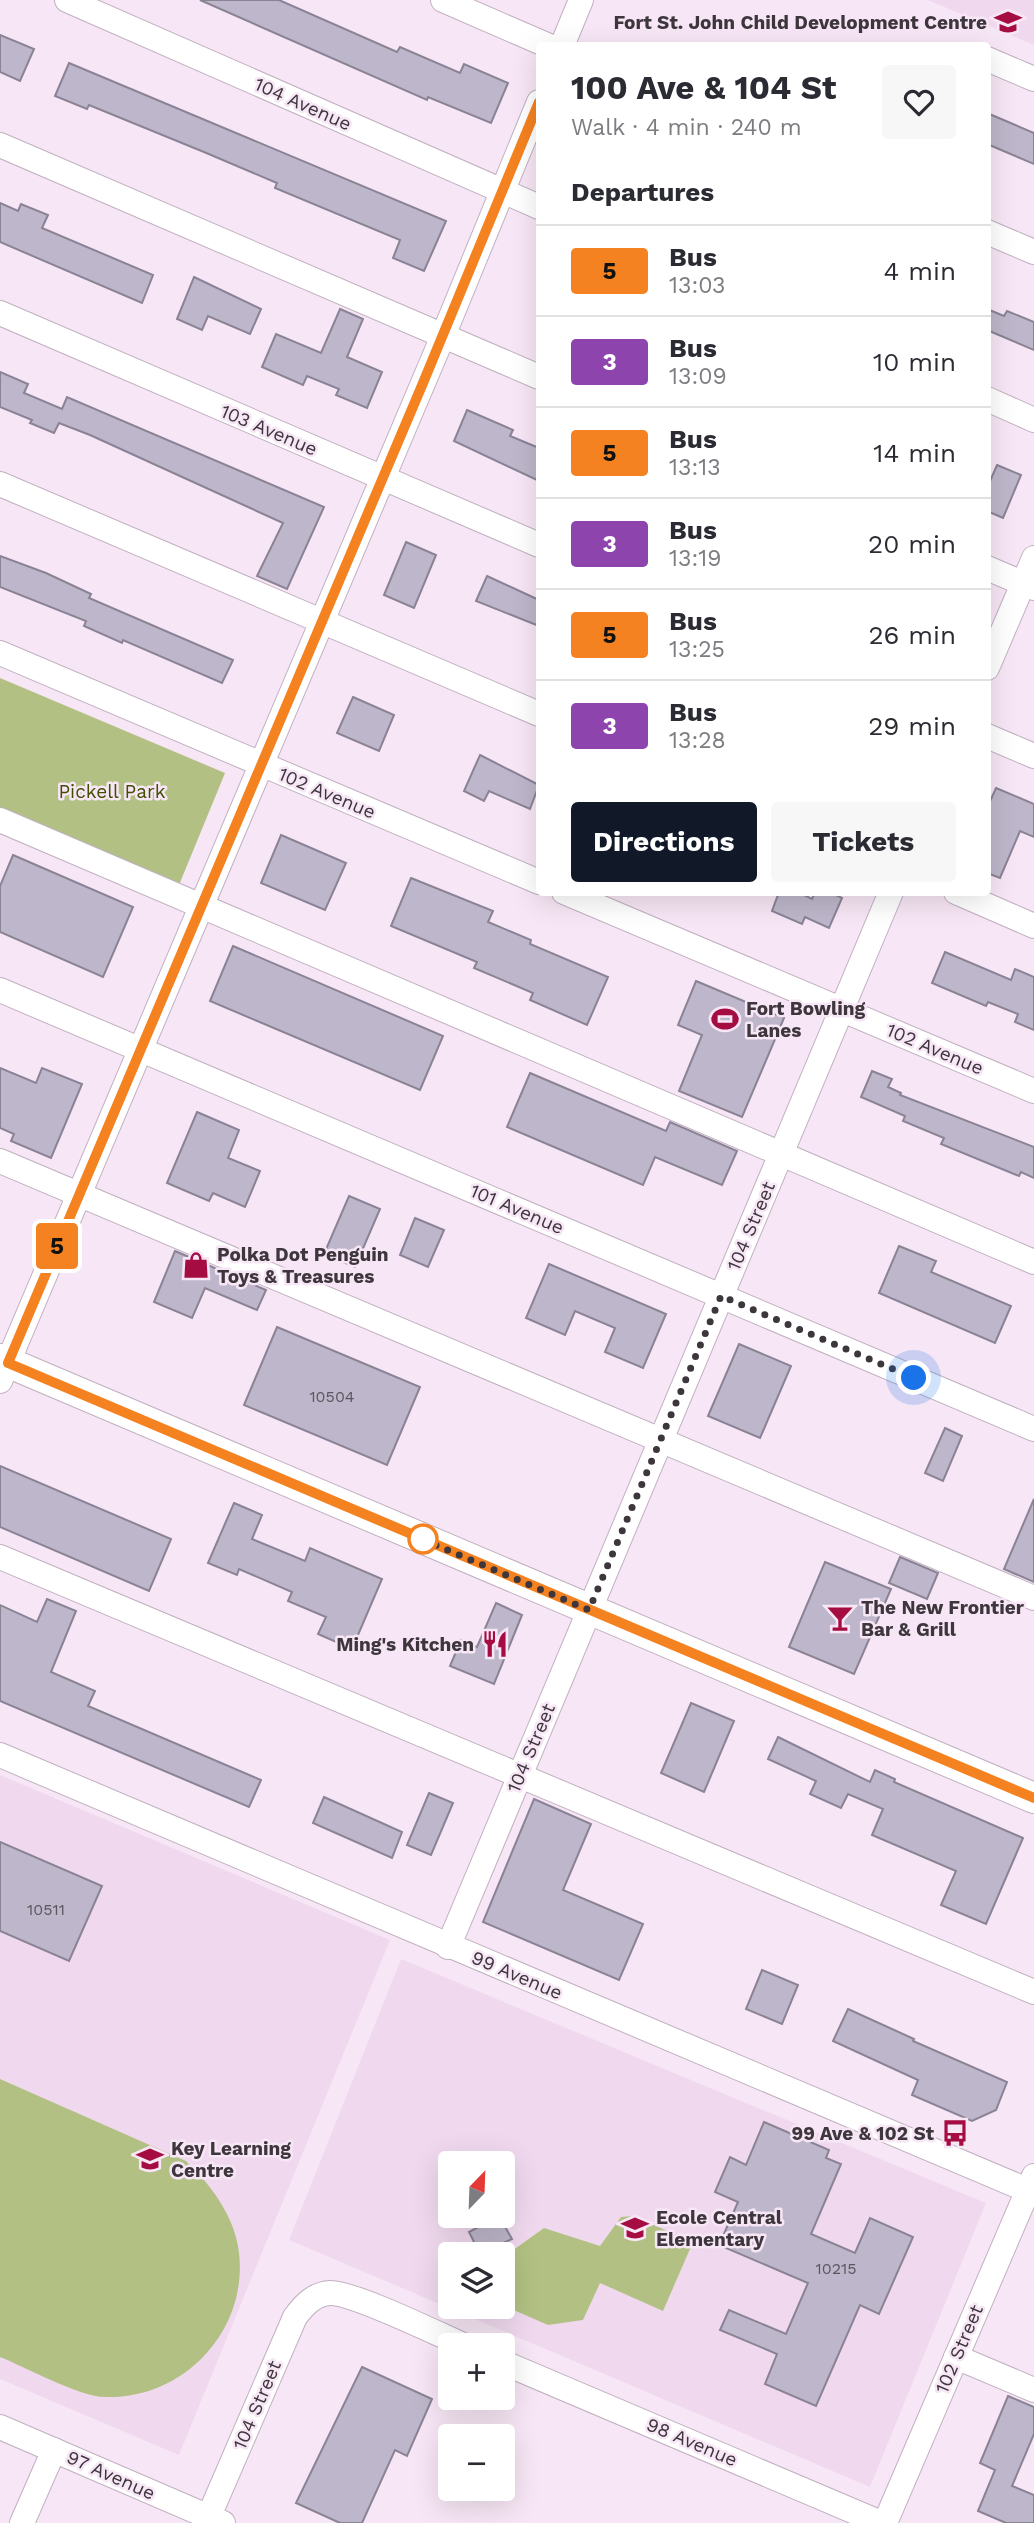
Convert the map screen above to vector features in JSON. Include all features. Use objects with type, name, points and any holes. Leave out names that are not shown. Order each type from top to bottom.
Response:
[{"type":"main road","points":[[3,1368],[589,1610],[1034,1798]]},
{"type":"street","name":"104 Avenue","points":[[67,0],[536,206]]},
{"type":"street","points":[[443,0],[540,42]]},
{"type":"street","points":[[564,42],[581,0]]},
{"type":"street","points":[[991,61],[1034,79]]},
{"type":"street","points":[[3,1368],[323,621],[536,109]]},
{"type":"street","points":[[0,145],[536,376]]},
{"type":"street","points":[[991,234],[1034,252]]},
{"type":"street","name":"103 Avenue","points":[[0,313],[536,544]]},
{"type":"street","points":[[991,401],[1034,420]]},
{"type":"street","points":[[0,484],[536,712]]},
{"type":"street","points":[[991,660],[1029,586],[1034,558]]},
{"type":"street","points":[[991,570],[1029,586]]},
{"type":"street","name":"102 Avenue","points":[[0,653],[536,881]]},
{"type":"street","points":[[991,738],[1034,756]]},
{"type":"street","points":[[0,820],[1034,1262]]},
{"type":"street","name":"102 Avenue","points":[[574,896],[1034,1091]]},
{"type":"street","name":"104 Street","points":[[449,1947],[889,896]]},
{"type":"street","points":[[965,896],[1034,926]]},
{"type":"street","name":"101 Avenue","points":[[0,990],[1034,1429]]},
{"type":"street","points":[[0,1161],[1034,1598]]},
{"type":"street","points":[[0,1558],[518,1778],[1034,1992]]},
{"type":"street","name":"99 Avenue","points":[[0,1755],[449,1947],[1032,2187]]},
{"type":"street","name":"102 Street","points":[[883,2523],[1032,2187]]},
{"type":"street","name":"104 Street","points":[[213,2521],[295,2317],[307,2302],[318,2295],[331,2292],[351,2297],[438,2334]]},
{"type":"street","points":[[956,2357],[1034,2390]]},
{"type":"street","name":"98 Avenue","points":[[515,2367],[883,2523]]},
{"type":"street","name":"97 Avenue","points":[[0,2427],[213,2521]]},
{"type":"street","points":[[22,2523],[54,2450]]},
{"type":"shaded area","name":"Fort St. John Child Development Centre","points":[[928,0],[1034,0],[1034,45]]},
{"type":"shaded area","name":"Key Learning Centre","points":[[0,1775],[390,1940],[179,2455],[0,2379]]},
{"type":"shaded area","name":"Ecole Central Elementary","points":[[401,1959],[986,2203],[870,2487],[515,2336],[515,2333],[508,2333],[475,2319],[515,2319],[515,2242],[438,2242],[438,2303],[289,2240]]},
{"type":"green space","name":"Pickell Park","points":[[0,678],[225,773],[179,885],[0,809]]},
{"type":"green space","points":[[0,2079],[186,2161],[211,2189],[231,2222],[238,2246],[240,2276],[234,2304],[223,2330],[207,2353],[186,2372],[162,2386],[134,2395],[94,2396],[0,2357]]},
{"type":"green space","points":[[633,2216],[693,2242],[663,2311],[600,2283],[583,2320],[548,2325],[515,2311],[515,2249],[544,2228],[600,2246],[621,2217]]},
{"type":"building","points":[[200,0],[279,0],[397,52],[400,47],[460,73],[464,64],[508,83],[491,123],[428,97],[427,100]]},
{"type":"building","points":[[0,35],[34,49],[20,81],[0,72]]},
{"type":"building","points":[[69,63],[446,221],[424,271],[393,258],[400,240],[275,188],[277,183],[204,152],[89,105],[87,109],[55,96]]},
{"type":"building","points":[[991,115],[1034,133],[1034,164],[991,146]]},
{"type":"building","points":[[0,203],[18,211],[21,204],[48,215],[42,228],[153,275],[142,303],[0,242]]},
{"type":"building","points":[[194,277],[261,309],[250,334],[208,316],[202,330],[177,319]]},
{"type":"building","points":[[340,309],[363,319],[347,357],[382,372],[367,408],[336,395],[339,389],[307,376],[303,385],[262,367],[276,334],[321,353]]},
{"type":"building","points":[[991,311],[1004,316],[1007,311],[1034,322],[1034,350],[991,332]]},
{"type":"building","points":[[0,372],[28,384],[24,393],[62,409],[67,397],[324,507],[287,589],[257,576],[283,523],[90,435],[59,423],[54,433],[30,423],[32,420],[0,407]]},
{"type":"building","points":[[467,410],[513,430],[510,436],[536,447],[536,480],[454,441]]},
{"type":"building","points":[[997,465],[1021,475],[1003,518],[991,513],[991,479]]},
{"type":"building","points":[[406,542],[436,555],[414,608],[384,595]]},
{"type":"building","points":[[0,556],[46,573],[91,594],[89,598],[233,660],[222,683],[123,640],[122,643],[84,626],[86,621],[0,587]]},
{"type":"building","points":[[487,576],[536,599],[536,625],[476,601]]},
{"type":"building","points":[[353,697],[394,715],[379,751],[337,733]]},
{"type":"building","points":[[480,755],[536,783],[536,793],[530,809],[489,791],[484,801],[464,791]]},
{"type":"building","points":[[996,788],[1034,804],[1034,837],[1020,831],[1000,878],[991,875],[991,799]]},
{"type":"building","points":[[281,835],[346,863],[325,910],[261,883]]},
{"type":"building","points":[[13,855],[133,907],[103,977],[0,932],[0,886]]},
{"type":"building","points":[[411,878],[493,911],[488,922],[531,940],[530,944],[608,977],[587,1025],[530,1000],[533,993],[474,968],[477,962],[391,926]]},
{"type":"building","points":[[778,896],[842,898],[829,928],[805,917],[802,924],[772,911]]},
{"type":"building","points":[[233,946],[443,1036],[420,1090],[210,1001]]},
{"type":"building","points":[[945,952],[1011,980],[1015,969],[1034,977],[1034,1030],[1015,1022],[1018,1014],[988,1002],[986,1006],[932,983]]},
{"type":"building","points":[[696,981],[784,1018],[742,1117],[679,1091],[702,1035],[678,1025]]},
{"type":"building","points":[[0,1068],[36,1083],[42,1068],[82,1084],[51,1158],[11,1141],[14,1134],[0,1128]]},
{"type":"building","points":[[872,1071],[892,1079],[888,1087],[901,1093],[900,1095],[1034,1147],[1034,1178],[1021,1172],[1019,1176],[941,1144],[944,1138],[903,1121],[905,1116],[861,1097]]},
{"type":"building","points":[[530,1073],[666,1131],[670,1122],[737,1151],[722,1185],[655,1157],[643,1185],[507,1127]]},
{"type":"building","points":[[197,1112],[239,1130],[228,1158],[260,1171],[245,1207],[213,1193],[209,1201],[167,1183]]},
{"type":"building","points":[[349,1196],[380,1209],[355,1267],[324,1254]]},
{"type":"building","points":[[415,1218],[444,1230],[428,1267],[400,1255]]},
{"type":"building","points":[[899,1246],[936,1261],[931,1272],[1011,1306],[995,1343],[879,1293]]},
{"type":"building","name":"Polka Dot Penguin Toys & Treasures","points":[[175,1251],[266,1290],[257,1310],[205,1288],[192,1318],[154,1302]]},
{"type":"building","points":[[549,1264],[666,1314],[643,1368],[605,1352],[615,1328],[575,1311],[565,1335],[526,1318]]},
{"type":"building","points":[[277,1327],[420,1387],[387,1465],[244,1405]]},
{"type":"building","points":[[739,1344],[791,1366],[760,1438],[708,1416]]},
{"type":"building","points":[[945,1428],[962,1436],[943,1481],[925,1473]]},
{"type":"building","points":[[0,1466],[171,1539],[149,1591],[0,1527]]},
{"type":"building","points":[[1034,1499],[1034,1582],[1004,1569]]},
{"type":"building","points":[[234,1503],[262,1515],[252,1539],[305,1561],[310,1548],[382,1579],[352,1649],[318,1634],[326,1617],[288,1601],[292,1592],[239,1569],[237,1575],[208,1563]]},
{"type":"building","points":[[900,1557],[938,1573],[927,1599],[889,1583]]},
{"type":"building","name":"The New Frontier Bar & Grill","points":[[825,1562],[891,1589],[854,1674],[789,1647]]},
{"type":"building","points":[[47,1599],[76,1611],[51,1672],[95,1691],[88,1706],[261,1780],[249,1807],[0,1701],[0,1605],[37,1622]]},
{"type":"building","name":"Ming's Kitchen","points":[[496,1603],[522,1615],[494,1684],[450,1666],[461,1640],[477,1647]]},
{"type":"building","points":[[691,1703],[734,1721],[704,1792],[661,1773]]},
{"type":"building","points":[[778,1737],[870,1782],[875,1770],[895,1779],[894,1782],[1023,1838],[986,1924],[941,1905],[956,1871],[872,1835],[883,1809],[848,1794],[841,1808],[810,1794],[816,1781],[768,1759]]},
{"type":"building","points":[[429,1793],[453,1803],[431,1855],[407,1845]]},
{"type":"building","points":[[324,1797],[402,1832],[392,1858],[313,1823]]},
{"type":"building","points":[[534,1799],[591,1824],[563,1890],[643,1924],[619,1980],[483,1922]]},
{"type":"building","points":[[0,1842],[102,1886],[69,1961],[0,1931]]},
{"type":"building","points":[[762,1970],[798,1985],[782,2024],[746,2009]]},
{"type":"building","points":[[848,2009],[1007,2082],[996,2110],[972,2121],[912,2095],[918,2080],[833,2041]]},
{"type":"building","points":[[764,2122],[829,2150],[826,2158],[841,2164],[811,2234],[855,2253],[870,2218],[913,2237],[879,2314],[860,2305],[816,2406],[765,2384],[777,2354],[720,2330],[729,2310],[786,2334],[808,2283],[719,2245],[738,2202],[715,2192],[730,2157],[746,2165]]},
{"type":"building","points":[[476,2228],[506,2228],[512,2239],[506,2242],[474,2242],[469,2232]]},
{"type":"building","points":[[362,2367],[432,2399],[407,2456],[395,2450],[362,2523],[340,2523],[296,2503]]},
{"type":"building","points":[[1008,2396],[1034,2407],[1034,2434],[1012,2486],[1034,2495],[1034,2523],[1006,2523],[978,2511],[995,2470],[980,2463]]},
{"type":"bus line","name":"5","points":[[536,109],[323,621],[200,905],[8,1363],[1034,1798]]},
{"type":"place","name":"Fort St. John Child Development Centre","points":[[1008,22]]},
{"type":"place","name":"Fort Bowling Lanes","points":[[725,1019]]},
{"type":"place","name":"Polka Dot Penguin Toys & Treasures","points":[[196,1265]]},
{"type":"place","name":"The New Frontier Bar & Grill","points":[[840,1618]]},
{"type":"place","name":"Ming's Kitchen","points":[[495,1644]]},
{"type":"place","name":"99 Ave & 102 St","points":[[955,2133]]},
{"type":"place","name":"Key Learning Centre","points":[[150,2159]]},
{"type":"place","name":"Ecole Central Elementary","points":[[635,2228]]},
{"type":"route","points":[[423,1539],[412,1535],[589,1610],[721,1296],[914,1378]]}]
